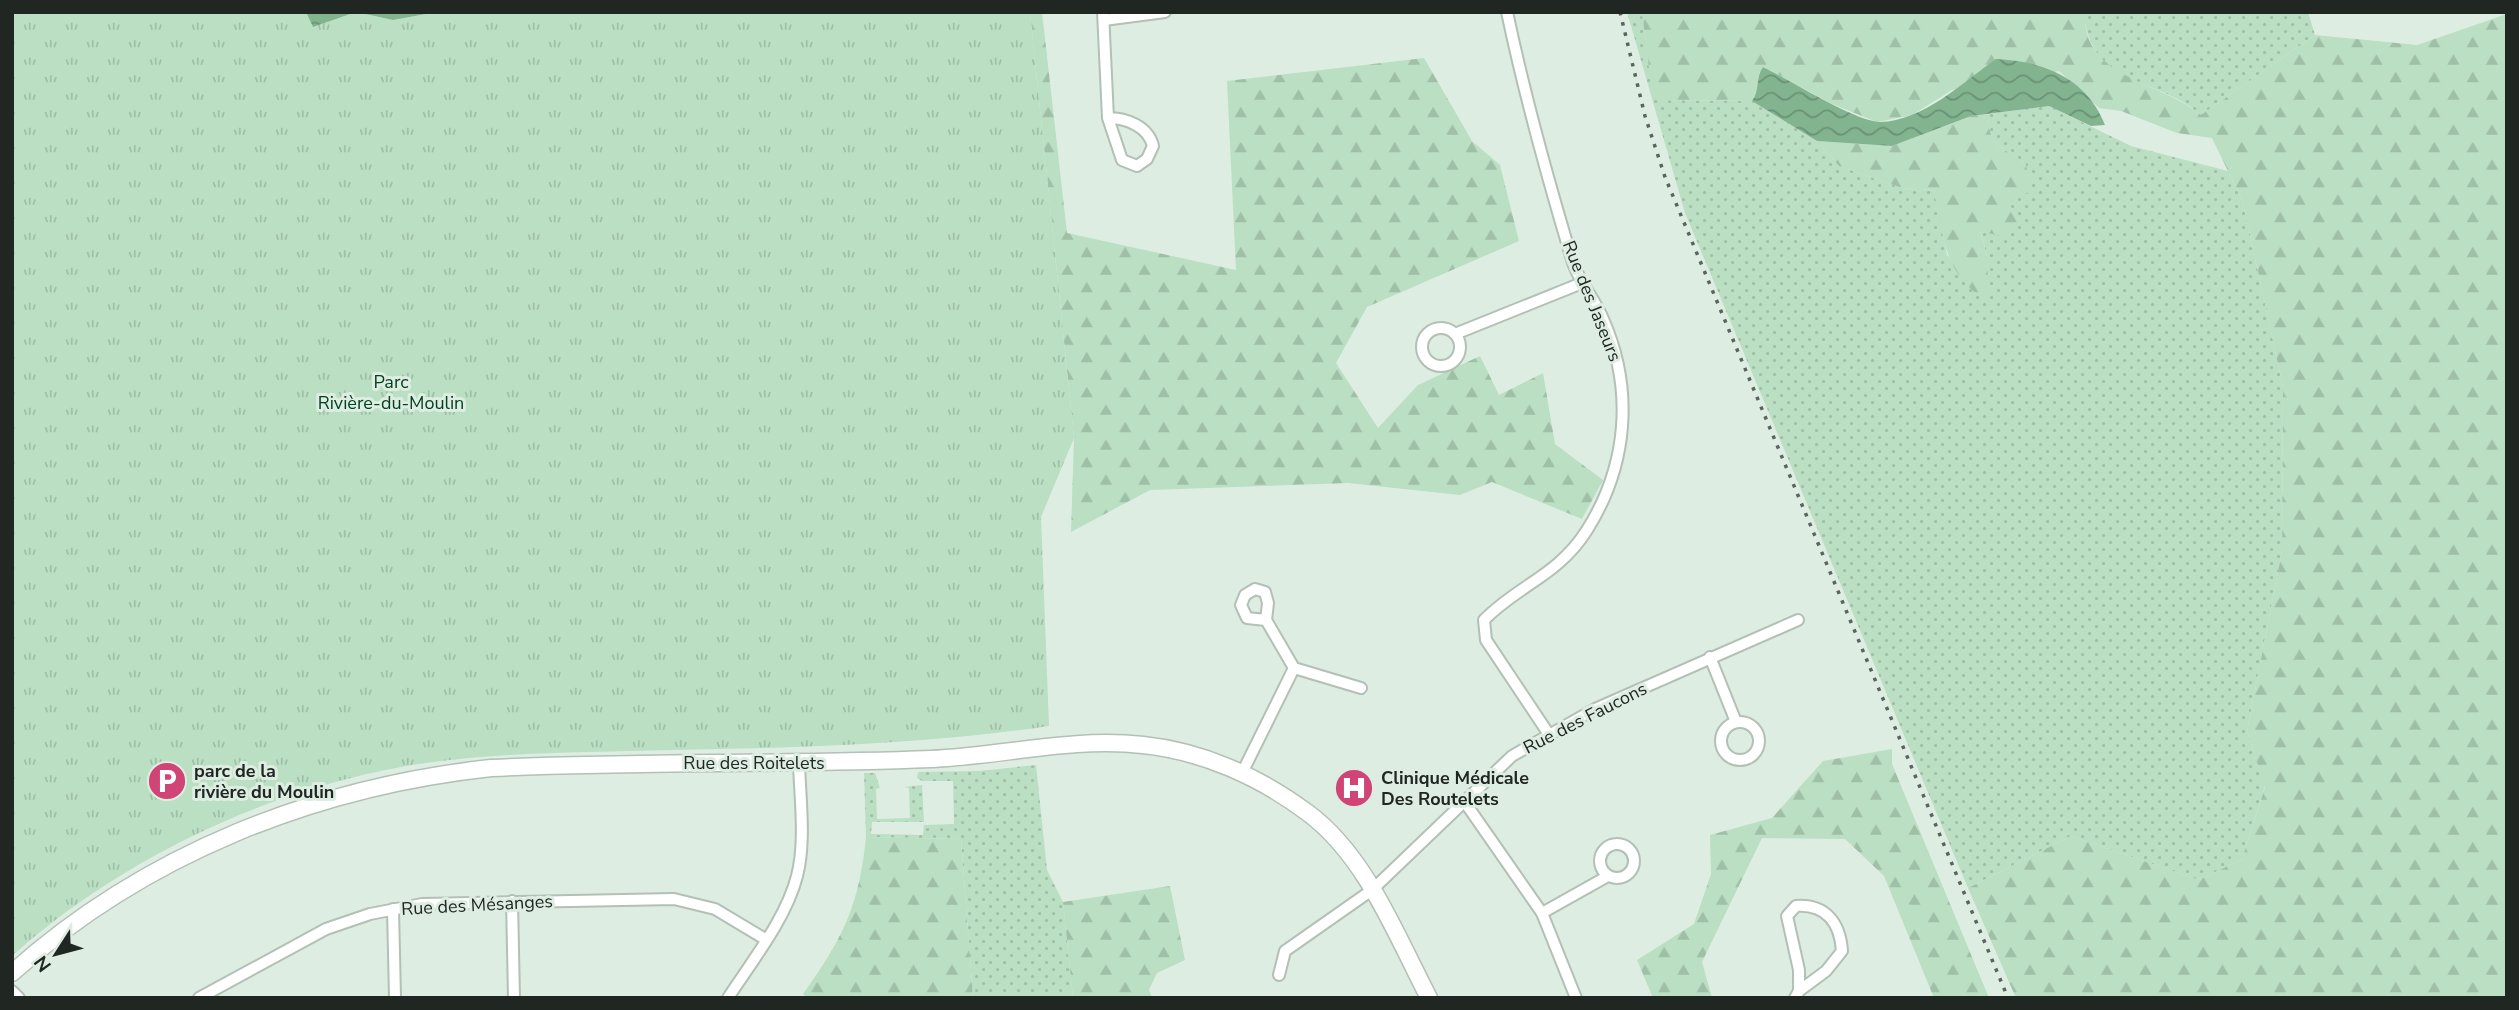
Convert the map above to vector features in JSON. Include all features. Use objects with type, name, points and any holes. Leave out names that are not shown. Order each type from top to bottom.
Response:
[{"type":"street","points":[[1108,118],[1126,120],[1144,130],[1153,146],[1147,159],[1137,166],[1122,160],[1108,118],[1103,16],[1165,12]]},
{"type":"street","name":"Rue des Jaseurs","points":[[1507,12],[1525,97],[1575,267],[1601,313],[1620,366],[1624,409],[1619,459],[1587,530],[1567,558],[1548,574],[1497,607],[1485,620],[1486,640],[1548,733]]},
{"type":"street","points":[[1455,334],[1582,283]]},
{"type":"street","points":[[1266,620],[1294,668],[1361,688]]},
{"type":"street","name":"Rue des Faucons","points":[[1279,975],[1285,951],[1372,890],[1512,756],[1548,733],[1710,657],[1798,620]]},
{"type":"street","points":[[1710,657],[1736,722]]},
{"type":"street","points":[[1242,773],[1294,668]]},
{"type":"street","name":"Rue des Roitelets","points":[[12,973],[98,907],[172,862],[270,819],[366,788],[446,773],[532,766],[799,763],[977,757],[1101,742],[1144,745],[1178,752],[1242,773],[1310,814],[1347,853],[1372,890],[1429,998]]},
{"type":"street","points":[[728,998],[789,899],[797,876],[801,849],[799,763]]},
{"type":"street","points":[[1464,802],[1542,913],[1576,998]]},
{"type":"street","points":[[1542,913],[1608,876]]},
{"type":"street","name":"Rue des Mésanges","points":[[199,998],[214,994],[326,929],[355,917],[433,904],[674,898],[715,909],[765,939]]},
{"type":"street","points":[[512,901],[513,998]]},
{"type":"street","points":[[1810,905],[1826,914],[1841,930],[1842,951],[1826,971],[1797,994],[1799,970],[1787,916],[1796,906],[1810,905]]},
{"type":"street","points":[[393,909],[395,998]]},
{"type":"street","points":[[12,991],[19,998]]},
{"type":"green space","name":"Parc Rivière-du-Moulin","points":[[12,12],[306,12],[313,27],[356,12],[393,20],[437,12],[1030,12],[1074,438],[1041,517],[1049,726],[944,738],[839,745],[482,757],[376,772],[263,806],[208,829],[104,886],[56,919],[12,956]]},
{"type":"green space","points":[[1030,12],[1042,12],[1067,233],[1236,270],[1227,81],[1424,58],[1472,141],[1500,165],[1519,241],[1367,307],[1336,363],[1378,428],[1418,385],[1480,356],[1499,395],[1543,373],[1555,444],[1603,480],[1582,519],[1492,482],[1460,495],[1348,483],[1150,490],[1071,532],[1074,438]]},
{"type":"green space","points":[[1627,12],[1642,12],[1654,100],[1752,101],[1817,141],[1839,166],[1902,188],[1934,190],[1947,255],[1988,300],[1987,256],[1980,230],[2006,201],[2026,164],[1993,139],[1989,114],[2049,106],[2131,146],[2228,171],[2243,202],[2283,387],[2282,551],[2247,731],[2265,786],[2242,859],[2199,880],[2071,836],[1968,888],[1685,213]]},
{"type":"green space","points":[[1642,12],[2085,12],[2087,34],[2096,52],[2110,65],[2201,115],[2315,35],[2417,45],[2507,14],[2507,998],[2016,998],[1968,888],[2071,836],[2199,880],[2242,859],[2265,787],[2247,731],[2282,551],[2283,387],[2243,202],[2212,138],[2177,133],[2121,111],[2099,108],[2059,71],[1952,90],[1912,115],[1877,122],[1832,104],[1764,67],[1752,101],[1653,100]]},
{"type":"green space","points":[[2308,12],[2315,35],[2201,115],[2183,102],[2112,68],[2098,55],[2089,37],[2084,13]]},
{"type":"green space","points":[[1989,114],[1993,139],[2026,164],[2030,192],[2006,201],[2017,222],[2008,238],[1980,231],[1987,256],[1989,301],[1974,292],[1954,268],[1943,239],[1934,190],[1902,188],[1839,166],[1817,141],[1892,146],[1971,116]]},
{"type":"green space","points":[[1892,749],[1892,764],[1989,998],[1934,998],[1884,876],[1845,839],[1762,838],[1702,962],[1712,998],[1653,998],[1637,960],[1694,924],[1711,874],[1710,835],[1772,818],[1823,761]]},
{"type":"green space","points":[[1036,765],[1047,870],[1063,902],[1073,998],[973,998],[961,839],[866,837],[864,773],[875,773],[880,788],[876,789],[877,819],[910,818],[909,788],[904,787],[922,785],[924,822],[872,822],[871,834],[923,835],[924,825],[954,824],[953,781],[922,781],[917,778],[918,772],[979,771]]},
{"type":"green space","points":[[866,837],[961,839],[973,998],[807,998],[803,994],[829,956],[847,920],[859,883]]},
{"type":"green space","points":[[1170,886],[1185,960],[1157,973],[1149,990],[1152,998],[1073,998],[1063,902]]},
{"type":"water","points":[[306,12],[356,12],[313,27]]},
{"type":"water","points":[[356,12],[437,12],[393,20]]},
{"type":"water","points":[[1996,59],[2030,64],[2061,75],[2087,95],[2105,125],[2091,126],[2049,106],[1971,116],[1892,146],[1817,141],[1752,101],[1763,67],[1855,115],[1880,122],[1896,120],[1927,108]]},
{"type":"railway","points":[[1620,12],[1645,116],[1665,177],[2008,998]]},
{"type":"place","name":"parc de la rivière du Moulin","points":[[167,781]]},
{"type":"place","name":"Clinique Médicale Des Routelets","points":[[1354,788]]}]
